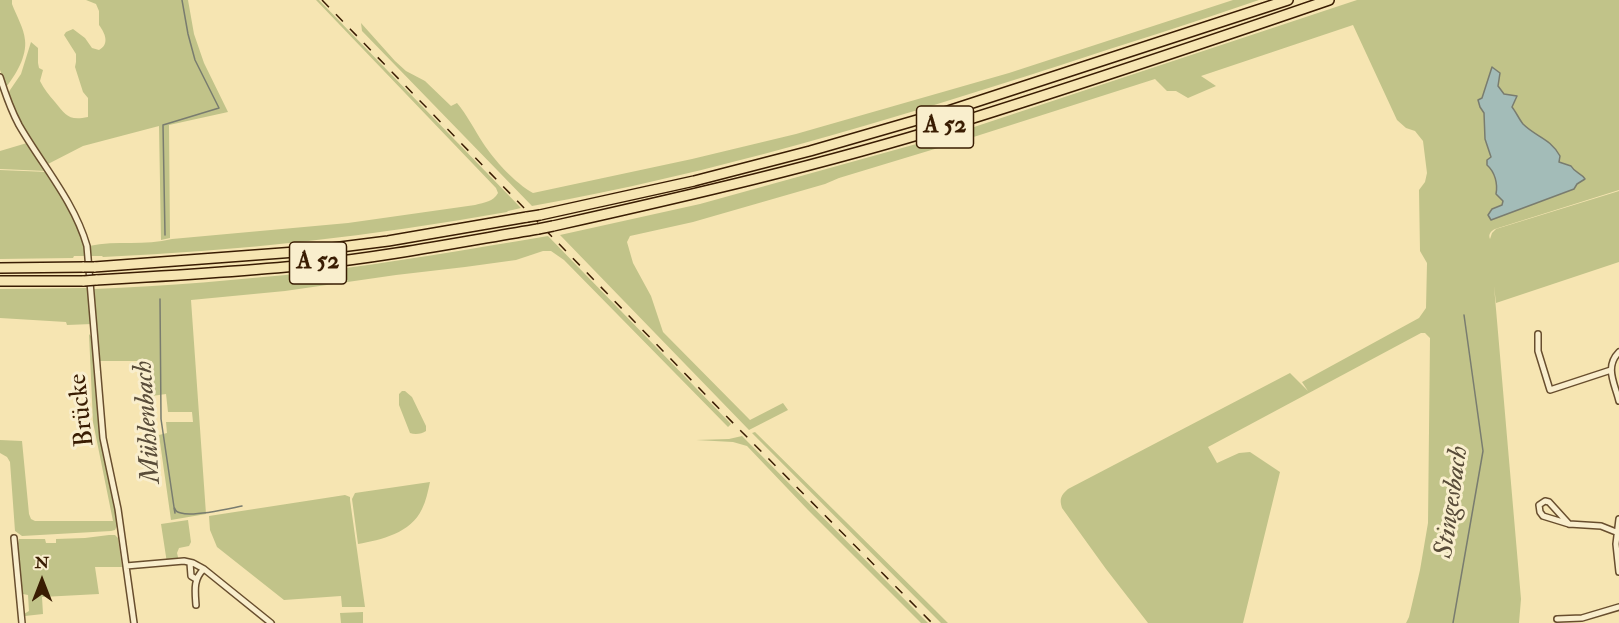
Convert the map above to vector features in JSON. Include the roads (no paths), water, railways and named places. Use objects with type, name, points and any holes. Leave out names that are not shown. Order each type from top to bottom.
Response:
[{"type":"highway","name":"A 52","points":[[0,268],[89,267],[309,250],[388,241],[540,215],[641,193],[842,142],[948,111],[1288,0]]},
{"type":"highway","name":"A 52","points":[[0,281],[84,281],[309,265],[553,226],[699,194],[953,125],[1329,0]]},
{"type":"street","name":"Brücke","points":[[0,77],[19,124],[68,202],[82,231],[89,260],[93,299],[103,438],[118,510],[134,623]]},
{"type":"street","points":[[1538,334],[1538,351],[1550,390],[1611,370]]},
{"type":"street","points":[[1619,352],[1612,360],[1611,370],[1619,401]]},
{"type":"street","points":[[1569,524],[1549,502],[1542,502],[1539,505],[1543,516],[1569,524],[1601,526],[1616,532]]},
{"type":"street","points":[[1619,519],[1616,532],[1619,572]]},
{"type":"street","points":[[14,538],[22,623]]},
{"type":"street","points":[[126,567],[190,562],[204,569],[262,620],[271,623]]},
{"type":"street","points":[[190,562],[191,576],[196,579]]},
{"type":"street","points":[[196,605],[196,579],[204,569]]},
{"type":"street","points":[[1557,619],[1582,618],[1619,607]]},
{"type":"water","points":[[1492,67],[1500,73],[1498,86],[1504,94],[1517,96],[1512,107],[1523,124],[1552,145],[1560,156],[1559,162],[1571,166],[1585,179],[1574,189],[1491,220],[1488,215],[1492,209],[1502,205],[1503,201],[1496,194],[1495,178],[1487,165],[1487,160],[1491,157],[1485,139],[1484,113],[1478,100],[1482,98]]},
{"type":"waterway","name":"Mühlenbach","points":[[165,235],[163,125],[219,108],[195,60],[182,0]]},
{"type":"waterway","name":"Mühlenbach","points":[[160,299],[161,419],[174,507],[178,512],[194,514],[242,506]]},
{"type":"waterway","name":"Stingesbach","points":[[1453,623],[1483,451],[1464,315]]},
{"type":"waterway","name":"Mühlenbach","points":[[174,508],[175,513]]},
{"type":"railway","points":[[322,0],[734,424],[932,623]]}]
